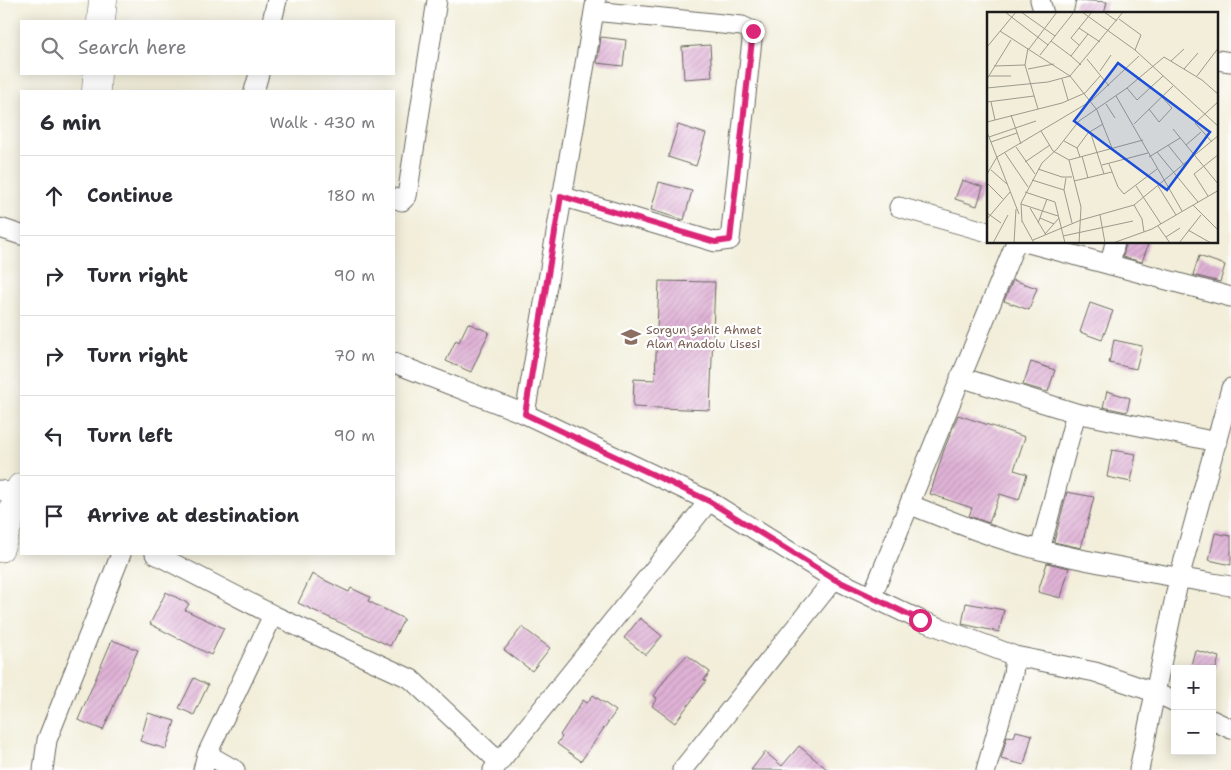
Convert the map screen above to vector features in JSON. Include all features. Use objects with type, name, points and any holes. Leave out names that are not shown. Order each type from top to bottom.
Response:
[{"type":"street","points":[[101,20],[103,0]]},
{"type":"street","points":[[272,20],[277,0]]},
{"type":"street","points":[[395,198],[402,201],[407,196],[437,0]]},
{"type":"street","points":[[525,414],[561,196],[595,6],[742,26],[753,31],[730,240],[715,242],[561,196]]},
{"type":"street","points":[[1218,60],[1231,62]]},
{"type":"street","points":[[96,90],[97,75]]},
{"type":"street","points":[[254,90],[259,75]]},
{"type":"street","points":[[899,207],[987,232]]},
{"type":"street","points":[[0,228],[20,235]]},
{"type":"street","points":[[872,596],[911,505],[960,377],[1015,244]]},
{"type":"street","points":[[1032,244],[1231,297]]},
{"type":"street","points":[[1110,265],[1115,244]]},
{"type":"street","points":[[395,363],[525,414],[709,501],[834,579],[920,620],[1015,656],[1095,672],[1154,692],[1171,700]]},
{"type":"street","points":[[960,377],[1076,413],[1217,442]]},
{"type":"street","points":[[1138,770],[1180,578],[1231,388]]},
{"type":"street","points":[[1040,550],[1076,413]]},
{"type":"street","points":[[0,548],[15,492]]},
{"type":"street","points":[[156,555],[273,615],[411,679],[496,766],[709,501]]},
{"type":"street","points":[[911,505],[980,532],[1040,550],[1180,578],[1231,586]]},
{"type":"street","points":[[43,770],[46,740],[121,555]]},
{"type":"street","points":[[682,770],[834,579]]},
{"type":"street","points":[[235,770],[205,762],[273,615]]},
{"type":"street","points":[[986,770],[1013,674],[1015,656]]},
{"type":"street","points":[[1216,722],[1231,729]]},
{"type":"building","points":[[1076,0],[1107,2],[1104,12],[1073,12]]},
{"type":"building","points":[[601,37],[626,40],[623,66],[597,63]]},
{"type":"building","points":[[710,45],[712,77],[684,79],[682,47]]},
{"type":"building","points":[[678,125],[706,134],[696,166],[668,157]]},
{"type":"building","points":[[962,180],[983,187],[977,206],[955,199]]},
{"type":"building","points":[[659,182],[692,191],[684,220],[651,210]]},
{"type":"building","points":[[1126,244],[1148,244],[1142,262],[1123,257]]},
{"type":"building","points":[[1199,256],[1225,265],[1220,282],[1193,275]]},
{"type":"building","points":[[1013,280],[1037,288],[1029,310],[1004,301]]},
{"type":"building","points":[[659,281],[715,282],[710,410],[633,407],[634,379],[655,380]]},
{"type":"building","points":[[1090,303],[1113,311],[1102,340],[1080,332]]},
{"type":"building","points":[[468,323],[489,332],[471,372],[446,361],[456,340],[459,342]]},
{"type":"building","points":[[1114,340],[1142,346],[1136,369],[1109,363]]},
{"type":"building","points":[[1031,362],[1055,370],[1048,392],[1023,385]]},
{"type":"building","points":[[1107,391],[1130,398],[1127,412],[1103,407]]},
{"type":"building","points":[[958,415],[1025,437],[1014,470],[1027,474],[1019,500],[1000,494],[989,523],[969,516],[972,508],[930,494],[944,450]]},
{"type":"building","points":[[1112,450],[1136,454],[1131,482],[1107,477]]},
{"type":"building","points":[[1067,492],[1094,497],[1081,548],[1054,542]]},
{"type":"building","points":[[1215,533],[1231,536],[1231,565],[1209,560]]},
{"type":"building","points":[[1047,563],[1069,568],[1061,598],[1038,592]]},
{"type":"building","points":[[312,574],[349,592],[351,588],[370,597],[368,601],[404,619],[390,646],[298,603]]},
{"type":"building","points":[[166,592],[189,604],[185,610],[224,628],[211,655],[150,624]]},
{"type":"building","points":[[966,603],[1004,610],[999,632],[962,624]]},
{"type":"building","points":[[640,618],[662,636],[646,655],[624,638]]},
{"type":"building","points":[[522,627],[550,648],[532,671],[504,650]]},
{"type":"building","points":[[112,640],[138,650],[103,730],[78,720]]},
{"type":"building","points":[[1195,650],[1219,657],[1216,669],[1216,665],[1191,665]]},
{"type":"building","points":[[687,655],[710,672],[704,680],[706,681],[675,723],[652,706],[657,698],[654,696],[668,675]]},
{"type":"building","points":[[194,678],[208,685],[194,715],[179,708]]},
{"type":"building","points":[[593,695],[616,711],[581,761],[557,744],[562,737],[560,735],[583,700],[587,703]]},
{"type":"building","points":[[148,713],[175,721],[166,749],[140,741]]},
{"type":"building","points":[[1016,731],[1032,735],[1024,765],[1001,759],[1007,736],[1014,737]]},
{"type":"building","points":[[799,746],[828,770],[751,770],[765,752],[782,766]]},
{"type":"place","name":"Sorgun Şehit Ahmet Alan Anadolu Lisesi","points":[[631,337]]},
{"type":"route","points":[[753,31],[730,240],[715,242],[561,196],[525,414],[709,501],[834,579],[920,620]]}]
